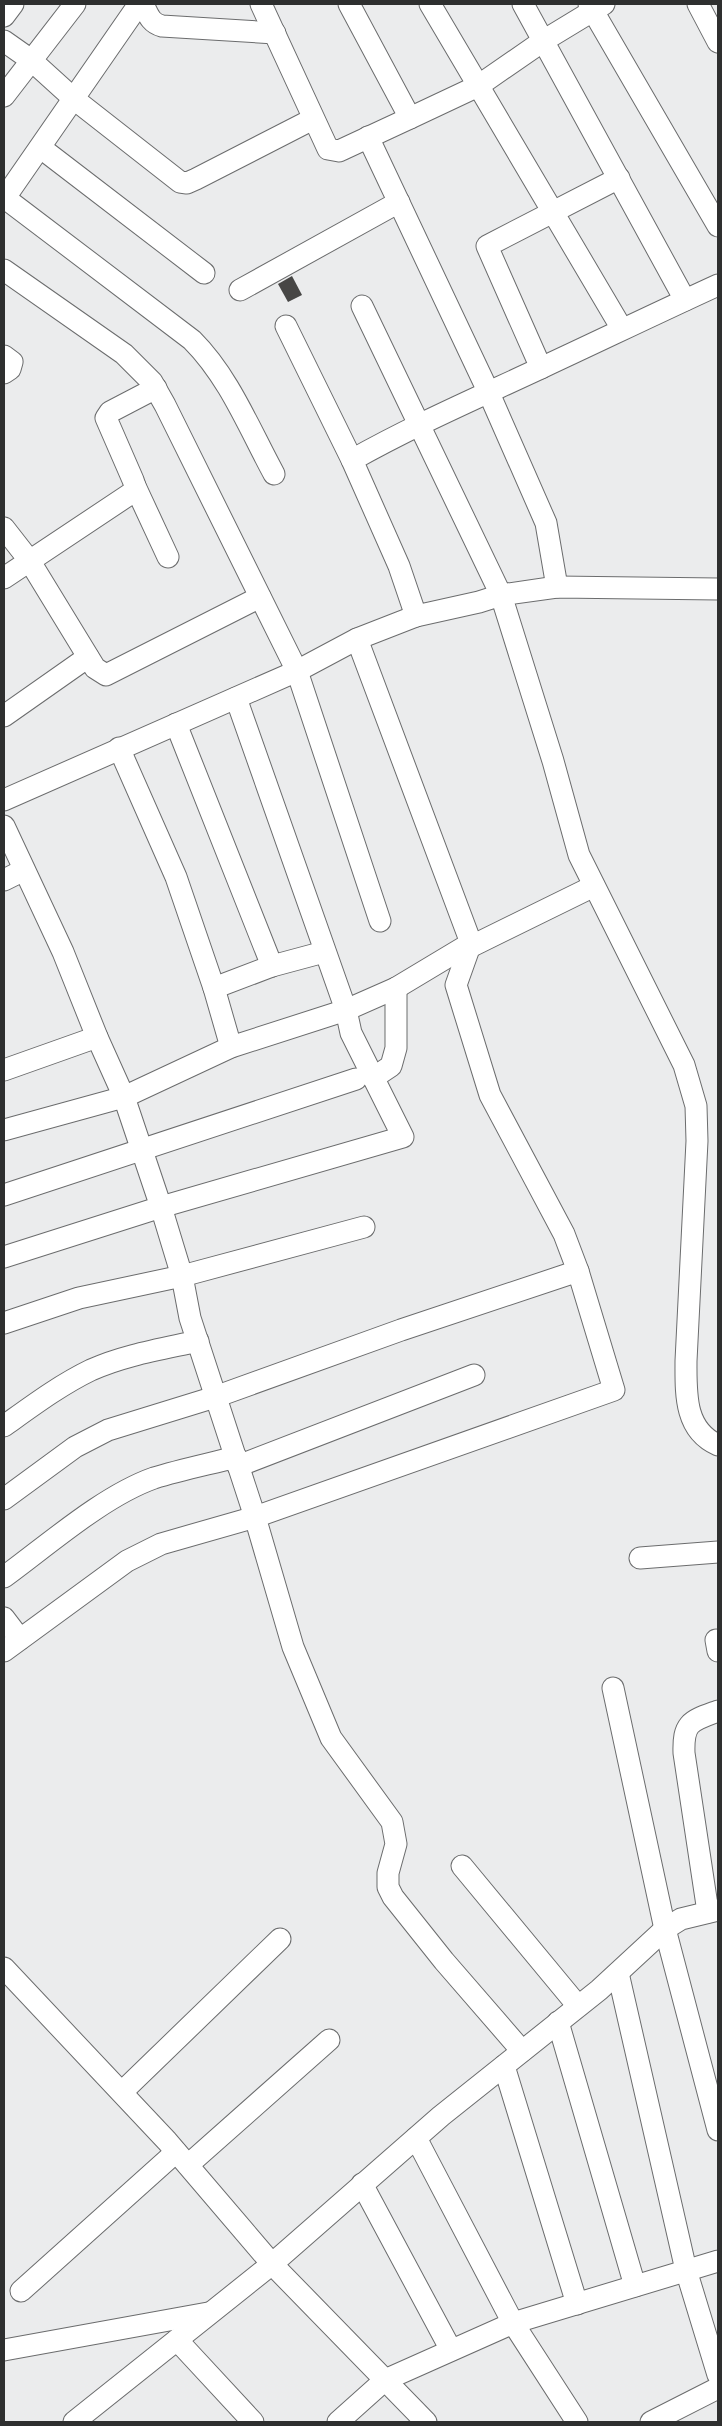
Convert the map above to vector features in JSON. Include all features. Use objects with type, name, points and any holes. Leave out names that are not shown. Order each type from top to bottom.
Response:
[{"type":"street","points":[[4,16],[13,4]]},
{"type":"street","points":[[4,96],[75,4]]},
{"type":"street","points":[[139,4],[4,199],[192,340],[210,358],[226,382],[274,474]]},
{"type":"street","points":[[143,4],[149,18],[155,24],[162,26],[275,33]]},
{"type":"street","points":[[261,4],[324,144],[334,151],[339,151],[478,86],[595,6],[718,226]]},
{"type":"street","points":[[349,4],[410,118]]},
{"type":"street","points":[[430,4],[622,329]]},
{"type":"street","points":[[523,4],[685,300]]},
{"type":"street","points":[[698,4],[718,42]]},
{"type":"street","points":[[4,41],[31,60],[74,99],[180,182],[187,183],[196,180],[313,119]]},
{"type":"street","points":[[368,137],[488,391],[546,523],[557,587]]},
{"type":"street","points":[[41,148],[204,273]]},
{"type":"street","points":[[541,368],[487,246],[619,178]]},
{"type":"street","points":[[240,290],[399,202]]},
{"type":"street","points":[[4,270],[124,354],[140,368],[156,388],[297,671],[380,921]]},
{"type":"street","points":[[352,460],[387,440],[419,427],[488,391],[718,285]]},
{"type":"street","points":[[362,306],[501,595],[553,761],[579,855],[684,1065],[696,1106],[697,1141],[686,1361],[686,1398],[690,1416],[710,1442],[718,1445]]},
{"type":"street","points":[[286,326],[352,460],[398,566],[416,616]]},
{"type":"street","points":[[4,356],[9,359],[12,366],[4,373]]},
{"type":"street","points":[[156,388],[110,412],[106,418],[168,557]]},
{"type":"street","points":[[4,578],[28,560],[129,495],[135,486]]},
{"type":"street","points":[[4,528],[28,560],[88,657],[100,674],[106,676],[260,597]]},
{"type":"street","points":[[4,800],[297,671],[357,639],[416,616],[479,602],[501,595],[557,587],[718,589]]},
{"type":"street","points":[[4,1618],[12,1645],[127,1561],[161,1544],[255,1517],[614,1390],[578,1271],[564,1234],[490,1095],[456,985],[472,944],[357,639]]},
{"type":"street","points":[[4,716],[88,657]]},
{"type":"street","points":[[4,1257],[161,1207],[403,1137],[365,1079],[346,1010],[236,698]]},
{"type":"street","points":[[176,724],[272,966]]},
{"type":"street","points":[[120,748],[176,877],[214,988],[231,1047]]},
{"type":"street","points":[[4,826],[63,952],[96,1037],[124,1097],[161,1207],[182,1276],[198,1341],[255,1517],[293,1647],[332,1738],[392,1822],[396,1844],[388,1873],[388,1886],[393,1896],[444,1961],[522,2051]]},
{"type":"street","points":[[4,880],[24,870]]},
{"type":"street","points":[[4,1130],[124,1097],[231,1047],[346,1010],[396,988],[472,944],[474,945],[594,886]]},
{"type":"street","points":[[214,988],[272,966],[324,952]]},
{"type":"street","points":[[4,1195],[365,1079],[391,1066],[396,1048],[396,988]]},
{"type":"street","points":[[4,1070],[96,1037]]},
{"type":"street","points":[[4,1323],[79,1298],[182,1276],[364,1226]]},
{"type":"street","points":[[4,1499],[75,1447],[108,1430],[215,1397],[578,1271]]},
{"type":"street","points":[[4,1426],[51,1392],[92,1370],[140,1354],[198,1341]]},
{"type":"street","points":[[4,1577],[93,1512],[125,1492],[153,1479],[237,1461],[474,1375]]},
{"type":"street","points":[[640,1558],[718,1552]]},
{"type":"street","points":[[614,1688],[665,1929],[718,2130]]},
{"type":"street","points":[[74,2422],[272,2264],[362,2184],[578,2006],[665,1929],[680,1919],[713,1911],[684,1753],[684,1736],[687,1726],[694,1720],[718,1711]]},
{"type":"street","points":[[462,1866],[578,2006]]},
{"type":"street","points":[[122,2092],[280,1939]]},
{"type":"street","points":[[4,1968],[182,2158],[272,2264],[426,2422]]},
{"type":"street","points":[[618,1972],[686,2270],[718,2375]]},
{"type":"street","points":[[558,2022],[635,2286]]},
{"type":"street","points":[[21,2291],[329,2040]]},
{"type":"street","points":[[504,2066],[577,2304]]},
{"type":"street","points":[[416,2138],[513,2323],[577,2422]]},
{"type":"street","points":[[362,2184],[451,2350]]},
{"type":"street","points":[[338,2422],[385,2380],[513,2323],[718,2261]]},
{"type":"street","points":[[4,2350],[211,2312]]},
{"type":"street","points":[[177,2340],[253,2422]]},
{"type":"street","points":[[651,2422],[718,2388]]},
{"type":"building","points":[[292,276],[302,295],[288,302],[278,284]]}]
